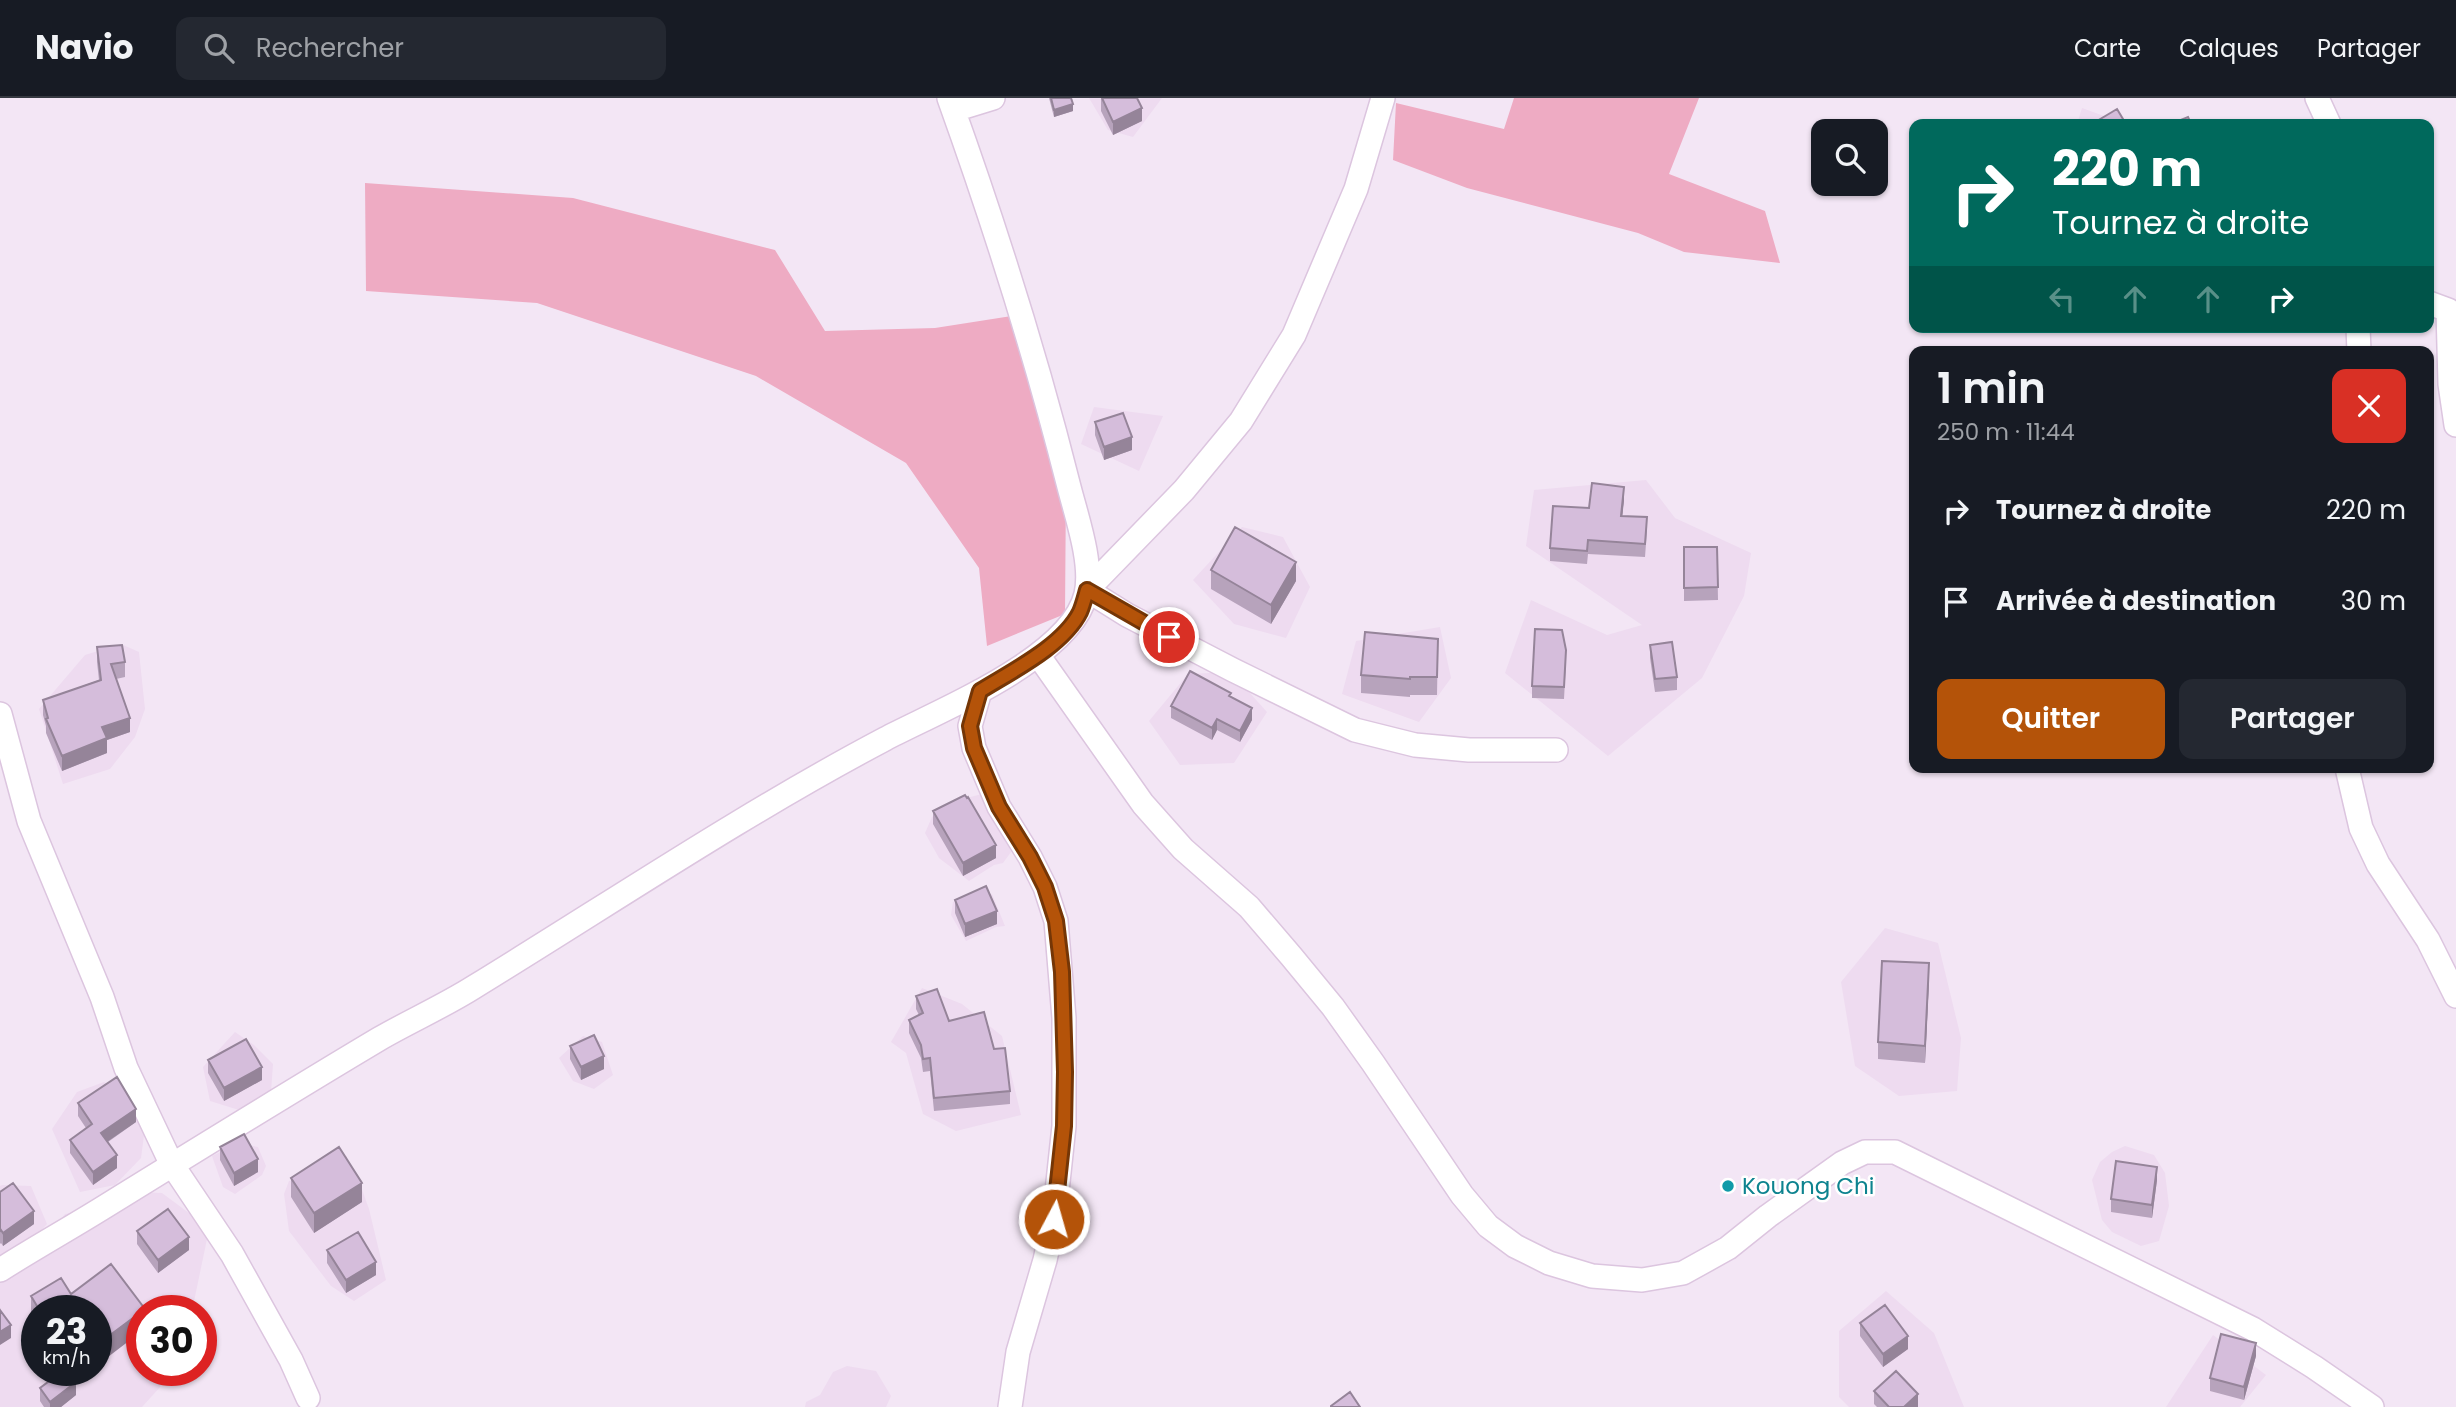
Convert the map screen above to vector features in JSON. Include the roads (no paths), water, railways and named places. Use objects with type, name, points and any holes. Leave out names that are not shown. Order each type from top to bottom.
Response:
[{"type":"street","points":[[0,1270],[171,1163],[381,1038],[469,990],[668,864],[827,770],[980,691],[1038,655],[1064,633],[1079,614],[1087,590],[1085,553],[1056,434],[978,180],[951,104],[993,98]]},
{"type":"street","points":[[1087,590],[1184,490],[1241,421],[1294,335],[1356,189],[1383,98]]},
{"type":"street","points":[[2317,98],[2327,119]]},
{"type":"street","points":[[2434,305],[2448,310],[2450,384],[2456,425]]},
{"type":"street","points":[[1087,590],[1126,614],[1355,730],[1415,745],[1469,750],[1556,750]]},
{"type":"street","points":[[1038,655],[1143,804],[1183,849],[1248,907],[1274,936],[1332,1007],[1462,1195],[1488,1226],[1515,1245],[1549,1262],[1591,1276],[1642,1280],[1684,1273],[1728,1248],[1842,1163],[1865,1152],[1895,1152],[2253,1329],[2372,1407]]},
{"type":"street","points":[[980,691],[970,726],[974,748],[999,807],[1045,887],[1056,921],[1064,1018],[1064,1126],[1054,1219],[1018,1352],[1010,1407]]},
{"type":"street","points":[[0,714],[29,821],[102,997],[125,1068],[171,1163],[232,1254],[291,1360],[308,1398]]},
{"type":"street","points":[[2348,773],[2361,828],[2378,864],[2428,940],[2456,996]]},
{"type":"place","name":"Kouong Chi","points":[[1728,1186]]}]
